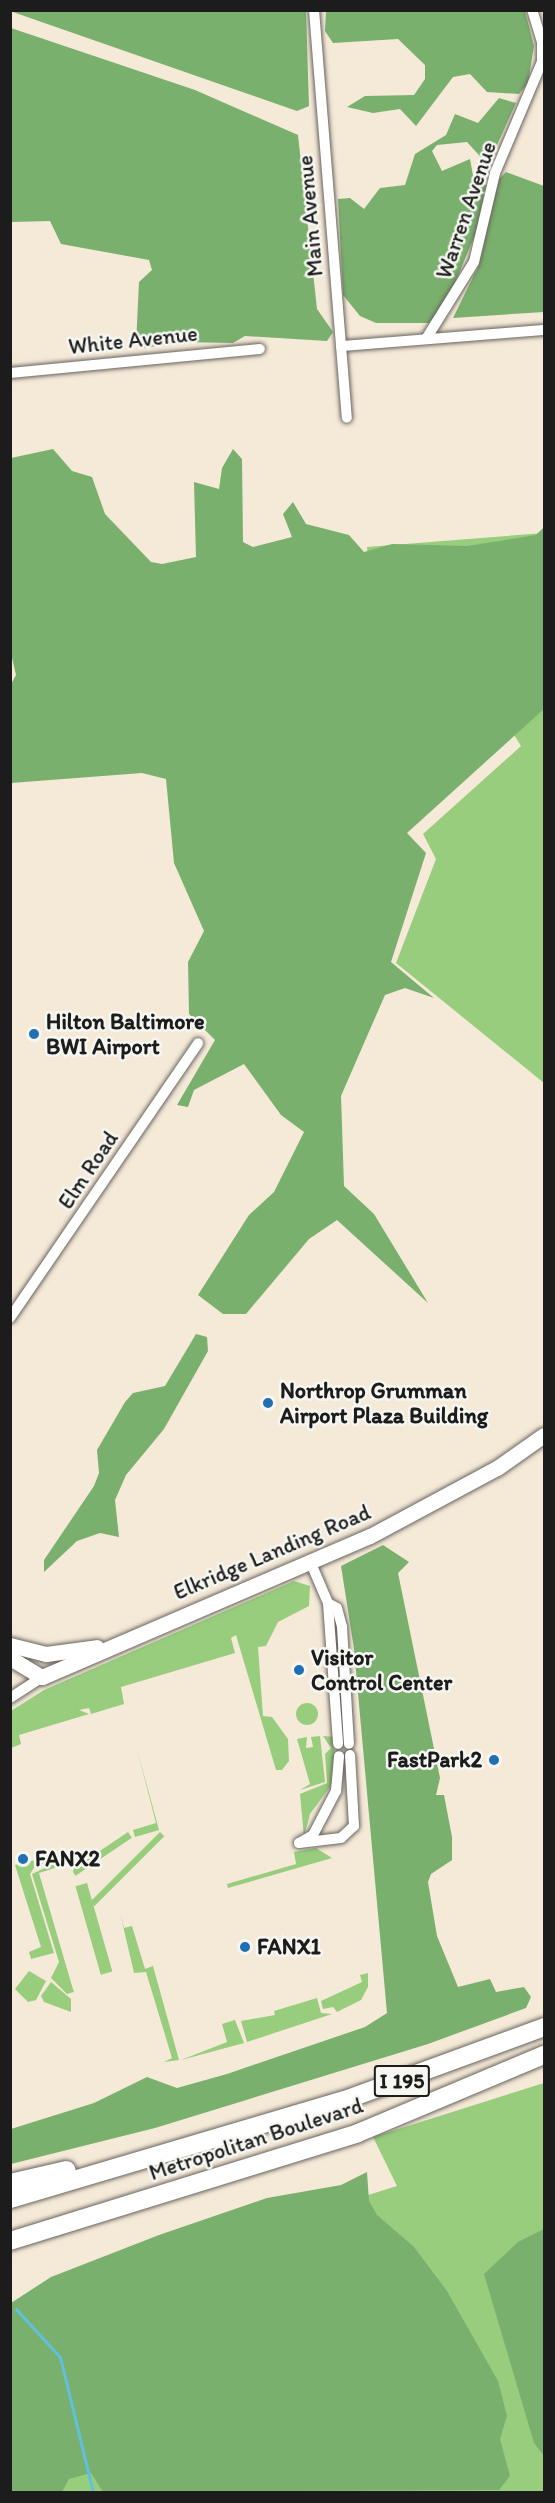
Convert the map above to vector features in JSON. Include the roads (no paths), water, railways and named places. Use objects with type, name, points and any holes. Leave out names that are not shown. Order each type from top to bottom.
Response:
[{"type":"highway","name":"Metropolitan Boulevard","points":[[10,2199],[425,2073],[544,2027]]},
{"type":"highway","name":"Metropolitan Boulevard","points":[[10,2241],[98,2216],[358,2133],[544,2055]]},
{"type":"highway","points":[[10,2183],[256,2126]]},
{"type":"highway","points":[[10,2250],[98,2216]]},
{"type":"main road","name":"Elkridge Landing Road","points":[[42,1677],[112,1645],[310,1562],[434,1504],[544,1435]]},
{"type":"main road","points":[[10,1645],[46,1654],[112,1645]]},
{"type":"main road","points":[[10,1658],[42,1677]]},
{"type":"street","name":"Main Avenue","points":[[314,10],[347,418]]},
{"type":"street","name":"Warren Avenue","points":[[426,339],[474,262],[495,173],[543,52],[532,10]]},
{"type":"street","points":[[341,346],[544,330]]},
{"type":"street","name":"White Avenue","points":[[10,373],[260,349]]},
{"type":"street","name":"Elm Road","points":[[10,1318],[198,1043]]},
{"type":"street","points":[[310,1562],[328,1603],[354,1826],[338,1839],[299,1843],[313,1835],[336,1791],[344,1750]]},
{"type":"street","name":"Elkridge Landing Road","points":[[10,1698],[42,1677]]},
{"type":"waterway","points":[[16,2309],[60,2357],[93,2492]]},
{"type":"place","name":"Hilton Baltimore BWI Airport","points":[[34,1034]]},
{"type":"place","name":"Northrop Grumman Airport Plaza Building","points":[[268,1403]]},
{"type":"place","name":"Visitor Control Center","points":[[299,1670]]},
{"type":"place","name":"FastPark2","points":[[494,1760]]},
{"type":"place","name":"FANX2","points":[[23,1859]]},
{"type":"place","name":"FANX1","points":[[245,1947]]}]
